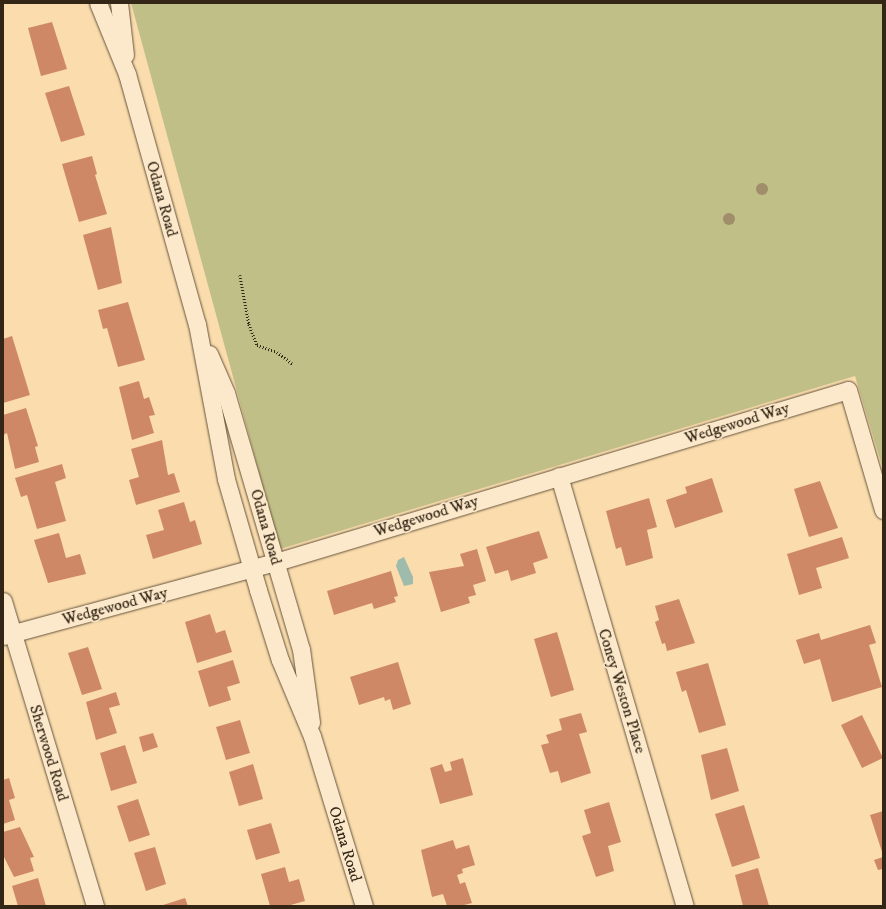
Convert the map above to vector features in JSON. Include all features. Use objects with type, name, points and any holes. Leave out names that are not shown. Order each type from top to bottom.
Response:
[{"type":"street","name":"Odana Road","points":[[98,3],[127,74],[197,324],[226,479],[251,569],[280,660],[312,736],[364,906]]},
{"type":"street","name":"Odana Road","points":[[119,3],[127,74]]},
{"type":"street","name":"Odana Road","points":[[197,324],[226,393],[301,649],[308,684],[312,736]]},
{"type":"street","name":"Wedgewood Way","points":[[8,635],[276,562],[848,390],[883,510]]},
{"type":"street","name":"Coney Weston Place","points":[[559,476],[685,906]]},
{"type":"street","name":"Sherwood Road","points":[[3,601],[8,635],[95,906]]},
{"type":"path","points":[[240,275],[249,324],[257,345],[277,352],[294,364]]},
{"type":"shaded area","points":[[131,3],[883,3],[883,469],[855,376],[280,549]]},
{"type":"shaded area","points":[[404,557],[413,577],[413,584],[404,586],[396,566],[398,560]]},
{"type":"building","points":[[52,22],[67,69],[41,76],[28,28]]},
{"type":"building","points":[[69,86],[85,135],[61,142],[45,93]]},
{"type":"building","points":[[92,156],[97,174],[95,175],[107,214],[79,222],[62,164]]},
{"type":"building","points":[[111,227],[122,283],[98,290],[83,235]]},
{"type":"building","points":[[128,302],[145,360],[118,367],[107,328],[103,329],[98,310]]},
{"type":"building","points":[[12,336],[30,395],[3,403],[3,339]]},
{"type":"building","points":[[139,381],[144,399],[149,397],[155,415],[149,416],[154,433],[132,440],[119,387]]},
{"type":"building","points":[[26,408],[38,446],[35,447],[39,462],[15,469],[7,433],[3,435],[3,415]]},
{"type":"building","points":[[162,440],[168,475],[174,473],[180,492],[136,505],[129,480],[139,477],[131,449]]},
{"type":"building","points":[[62,464],[66,478],[55,482],[66,521],[37,529],[27,495],[21,497],[15,478]]},
{"type":"building","points":[[712,478],[723,512],[675,528],[666,500],[687,493],[685,487]]},
{"type":"building","points":[[820,481],[838,528],[809,537],[794,489]]},
{"type":"building","points":[[649,498],[657,527],[647,530],[653,558],[626,566],[621,547],[616,549],[606,511]]},
{"type":"building","points":[[184,502],[190,522],[195,520],[202,544],[153,559],[146,535],[164,530],[158,510]]},
{"type":"building","points":[[539,531],[548,558],[533,563],[536,573],[511,581],[508,570],[495,574],[486,547]]},
{"type":"building","points":[[59,533],[66,558],[80,554],[86,574],[48,583],[34,540]]},
{"type":"building","points":[[842,537],[849,558],[816,568],[822,588],[799,595],[787,554]]},
{"type":"building","points":[[477,549],[486,581],[473,585],[476,595],[468,597],[470,603],[441,612],[429,572],[464,566],[460,554]]},
{"type":"building","points":[[391,571],[398,596],[394,597],[396,602],[374,609],[372,603],[334,615],[327,591]]},
{"type":"building","points":[[679,599],[695,643],[667,651],[665,643],[662,644],[655,622],[659,620],[655,606]]},
{"type":"building","points":[[210,614],[216,633],[225,630],[232,652],[197,663],[185,622]]},
{"type":"building","points":[[870,625],[876,643],[869,645],[882,687],[832,702],[820,659],[804,664],[796,640],[819,633],[821,640]]},
{"type":"building","points":[[557,632],[574,690],[551,697],[534,639]]},
{"type":"building","points":[[88,647],[102,689],[82,695],[68,653]]},
{"type":"building","points":[[233,660],[240,683],[227,687],[231,700],[209,707],[198,671]]},
{"type":"building","points":[[398,662],[411,704],[393,710],[390,699],[385,701],[384,697],[359,705],[350,677]]},
{"type":"building","points":[[708,663],[726,725],[699,733],[686,690],[682,692],[676,672]]},
{"type":"building","points":[[116,692],[120,705],[109,708],[117,733],[96,740],[86,702]]},
{"type":"building","points":[[581,713],[587,732],[579,734],[591,773],[561,783],[558,771],[550,773],[541,745],[549,743],[546,735],[562,730],[559,719]]},
{"type":"building","points":[[862,715],[883,758],[862,768],[841,725]]},
{"type":"building","points":[[240,720],[250,753],[226,760],[216,727]]},
{"type":"building","points":[[153,733],[158,747],[143,752],[139,737]]},
{"type":"building","points":[[125,745],[137,783],[111,791],[100,753]]},
{"type":"building","points":[[727,748],[739,791],[711,800],[701,755]]},
{"type":"building","points":[[463,758],[473,795],[440,804],[430,768],[442,764],[445,772],[452,770],[450,762]]},
{"type":"building","points":[[253,764],[263,799],[239,806],[229,772]]},
{"type":"building","points":[[9,778],[15,798],[9,800],[15,820],[3,824],[3,780]]},
{"type":"building","points":[[138,799],[150,835],[129,842],[117,806]]},
{"type":"building","points":[[609,802],[621,842],[608,846],[614,871],[596,877],[582,836],[591,833],[584,810]]},
{"type":"building","points":[[744,805],[760,858],[732,867],[715,814]]},
{"type":"building","points":[[883,811],[883,855],[870,815]]},
{"type":"building","points":[[271,823],[280,853],[256,860],[247,830]]},
{"type":"building","points":[[20,827],[34,857],[30,858],[34,871],[14,877],[3,855],[3,832]]},
{"type":"building","points":[[453,840],[456,849],[469,845],[475,865],[462,869],[463,873],[457,875],[460,884],[465,882],[472,903],[460,906],[447,906],[443,894],[432,897],[421,850]]},
{"type":"building","points":[[155,847],[166,884],[146,891],[134,853]]},
{"type":"building","points":[[883,857],[883,869],[878,870],[874,860]]},
{"type":"building","points":[[285,867],[289,882],[299,879],[305,901],[287,906],[270,906],[261,874]]},
{"type":"building","points":[[758,868],[769,906],[743,906],[735,875]]},
{"type":"building","points":[[38,878],[46,906],[18,906],[12,886]]},
{"type":"building","points":[[185,898],[188,906],[160,906]]}]
